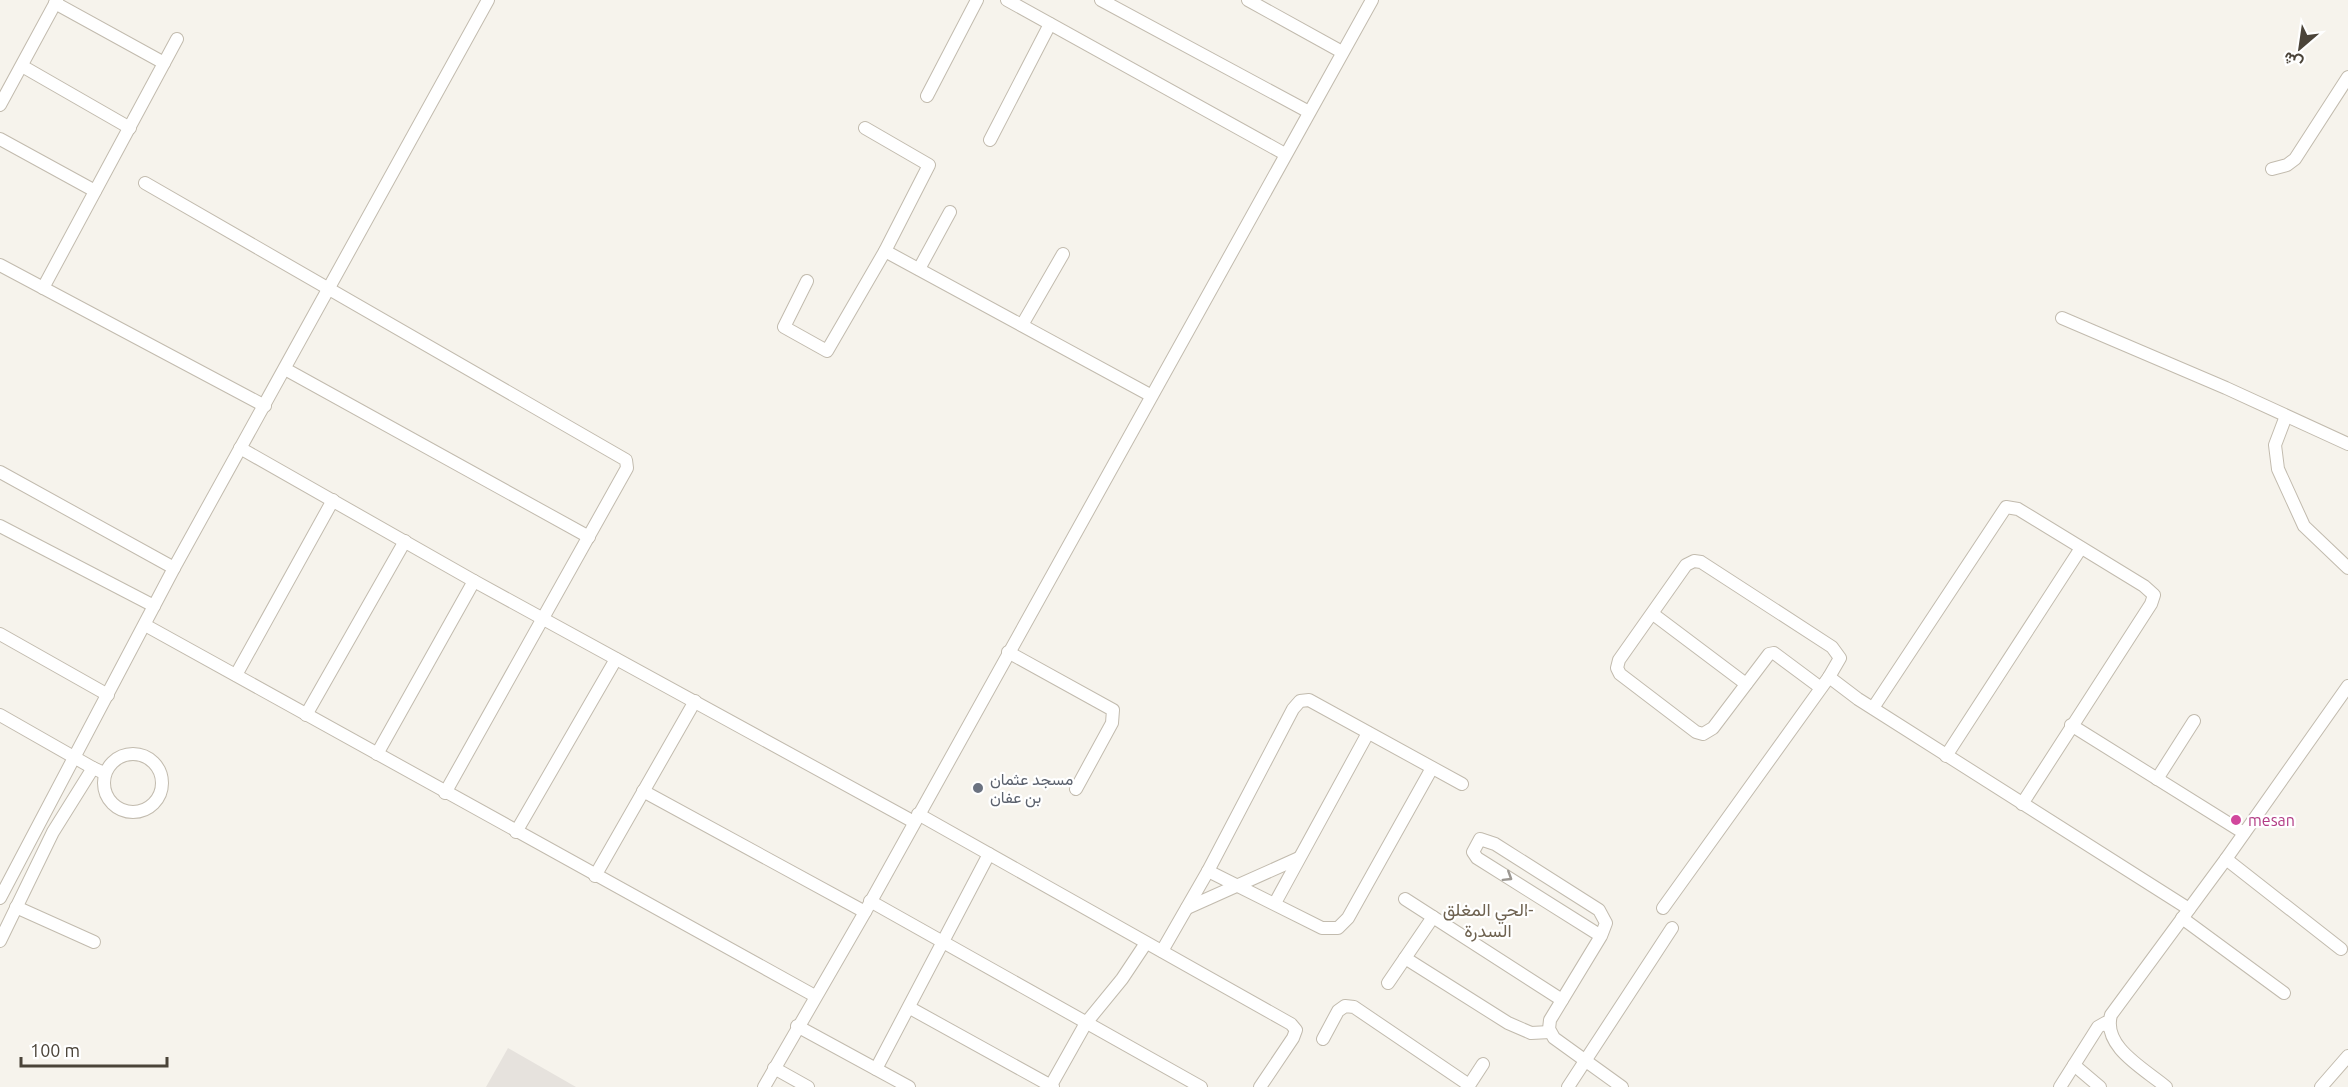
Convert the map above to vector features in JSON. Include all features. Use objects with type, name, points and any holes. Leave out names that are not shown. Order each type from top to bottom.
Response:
[{"type":"street","points":[[0,898],[76,758],[174,568],[488,0]]},
{"type":"street","points":[[927,96],[977,0]]},
{"type":"street","points":[[1007,0],[1285,154]]},
{"type":"street","points":[[1101,0],[1309,112]]},
{"type":"street","points":[[1248,0],[1342,52]]},
{"type":"street","points":[[764,1087],[1372,0]]},
{"type":"street","points":[[0,105],[56,2],[164,63]]},
{"type":"street","points":[[990,140],[1050,24]]},
{"type":"street","points":[[42,288],[177,39]]},
{"type":"street","points":[[22,66],[130,128]]},
{"type":"street","points":[[2272,169],[2295,159],[2348,77]]},
{"type":"street","points":[[807,281],[784,327],[827,351],[885,251],[929,165],[865,128]]},
{"type":"street","points":[[0,139],[95,191]]},
{"type":"street","points":[[145,183],[626,460],[627,468],[446,793]]},
{"type":"street","points":[[919,269],[950,212]]},
{"type":"street","points":[[885,251],[1149,395]]},
{"type":"street","points":[[1022,325],[1063,254]]},
{"type":"street","points":[[0,265],[265,406]]},
{"type":"street","points":[[2062,318],[2348,444]]},
{"type":"street","points":[[285,369],[589,537]]},
{"type":"street","points":[[2286,416],[2275,445],[2278,469],[2304,526],[2348,568]]},
{"type":"street","points":[[240,448],[616,659],[916,818],[989,854],[1291,1024],[1296,1030],[1293,1038],[1260,1087]]},
{"type":"street","points":[[0,472],[174,568]]},
{"type":"street","points":[[236,675],[333,500]]},
{"type":"street","points":[[1873,708],[2006,507],[2018,509],[2144,586],[2154,597],[2135,631],[2071,725],[2022,804]]},
{"type":"street","points":[[0,526],[154,606]]},
{"type":"street","points":[[306,715],[405,541]]},
{"type":"street","points":[[1946,756],[2081,548]]},
{"type":"street","points":[[1662,908],[1829,677],[1840,661],[1838,652],[1698,561],[1686,565],[1619,660],[1617,668],[1620,674],[1700,734],[1709,732],[1767,655],[1772,653],[1821,688]]},
{"type":"street","points":[[377,754],[474,581]]},
{"type":"street","points":[[1653,614],[1746,684]]},
{"type":"street","points":[[145,625],[815,996]]},
{"type":"street","points":[[0,634],[108,695]]},
{"type":"street","points":[[1008,652],[1113,710],[1113,723],[1076,789]]},
{"type":"street","points":[[516,832],[616,659]]},
{"type":"street","points":[[1829,677],[2186,914],[2284,993]]},
{"type":"street","points":[[2166,1087],[2121,1050],[2113,1039],[2109,1026],[2111,1015],[2122,997],[2226,859],[2348,686]]},
{"type":"street","points":[[1162,951],[1208,871],[1293,709],[1300,701],[1309,700],[1462,784]]},
{"type":"street","points":[[595,876],[694,701]]},
{"type":"street","points":[[0,715],[98,770],[105,794],[118,808],[136,812],[154,805],[161,793],[164,780],[156,764],[146,757],[126,754],[98,770],[53,832],[0,941]]},
{"type":"street","points":[[2157,779],[2194,721]]},
{"type":"street","points":[[2071,725],[2244,832]]},
{"type":"street","points":[[1275,903],[1368,733]]},
{"type":"street","points":[[1208,871],[1327,930],[1343,924],[1431,768]]},
{"type":"street","points":[[643,791],[943,943],[1201,1087]]},
{"type":"street","points":[[1550,1032],[1549,1023],[1601,936],[1606,924],[1599,910],[1495,844],[1479,839],[1474,845],[1473,852],[1477,858],[1601,936]]},
{"type":"street","points":[[876,1069],[989,854]]},
{"type":"street","points":[[1187,908],[1299,858]]},
{"type":"street","points":[[2226,859],[2342,949]]},
{"type":"street","points":[[1405,899],[1562,1000]]},
{"type":"street","points":[[16,907],[94,942]]},
{"type":"street","points":[[1388,983],[1433,917]]},
{"type":"street","points":[[1568,1087],[1672,928]]},
{"type":"street","points":[[910,1008],[1052,1087],[1086,1023],[1122,979],[1146,943]]},
{"type":"street","points":[[1405,958],[1508,1023],[1531,1033],[1550,1032],[1622,1087]]},
{"type":"street","points":[[1323,1039],[1338,1011],[1346,1006],[1354,1007],[1407,1041],[1469,1086],[1483,1064]]},
{"type":"street","points":[[2060,1087],[2098,1027],[2105,1023],[2109,1026]]},
{"type":"street","points":[[797,1026],[909,1087]]},
{"type":"street","points":[[2321,1087],[2348,1056]]},
{"type":"street","points":[[2074,1065],[2100,1087]]},
{"type":"street","points":[[774,1068],[808,1087]]},
{"type":"shaded area","points":[[508,1048],[576,1087],[486,1087]]},
{"type":"place","name":"مسجد عثمان بن عفان","points":[[978,788]]},
{"type":"place","name":"mesan","points":[[2236,820]]},
{"type":"district","name":"الحي المغلق- السدرة","points":[[1488,920]]}]
